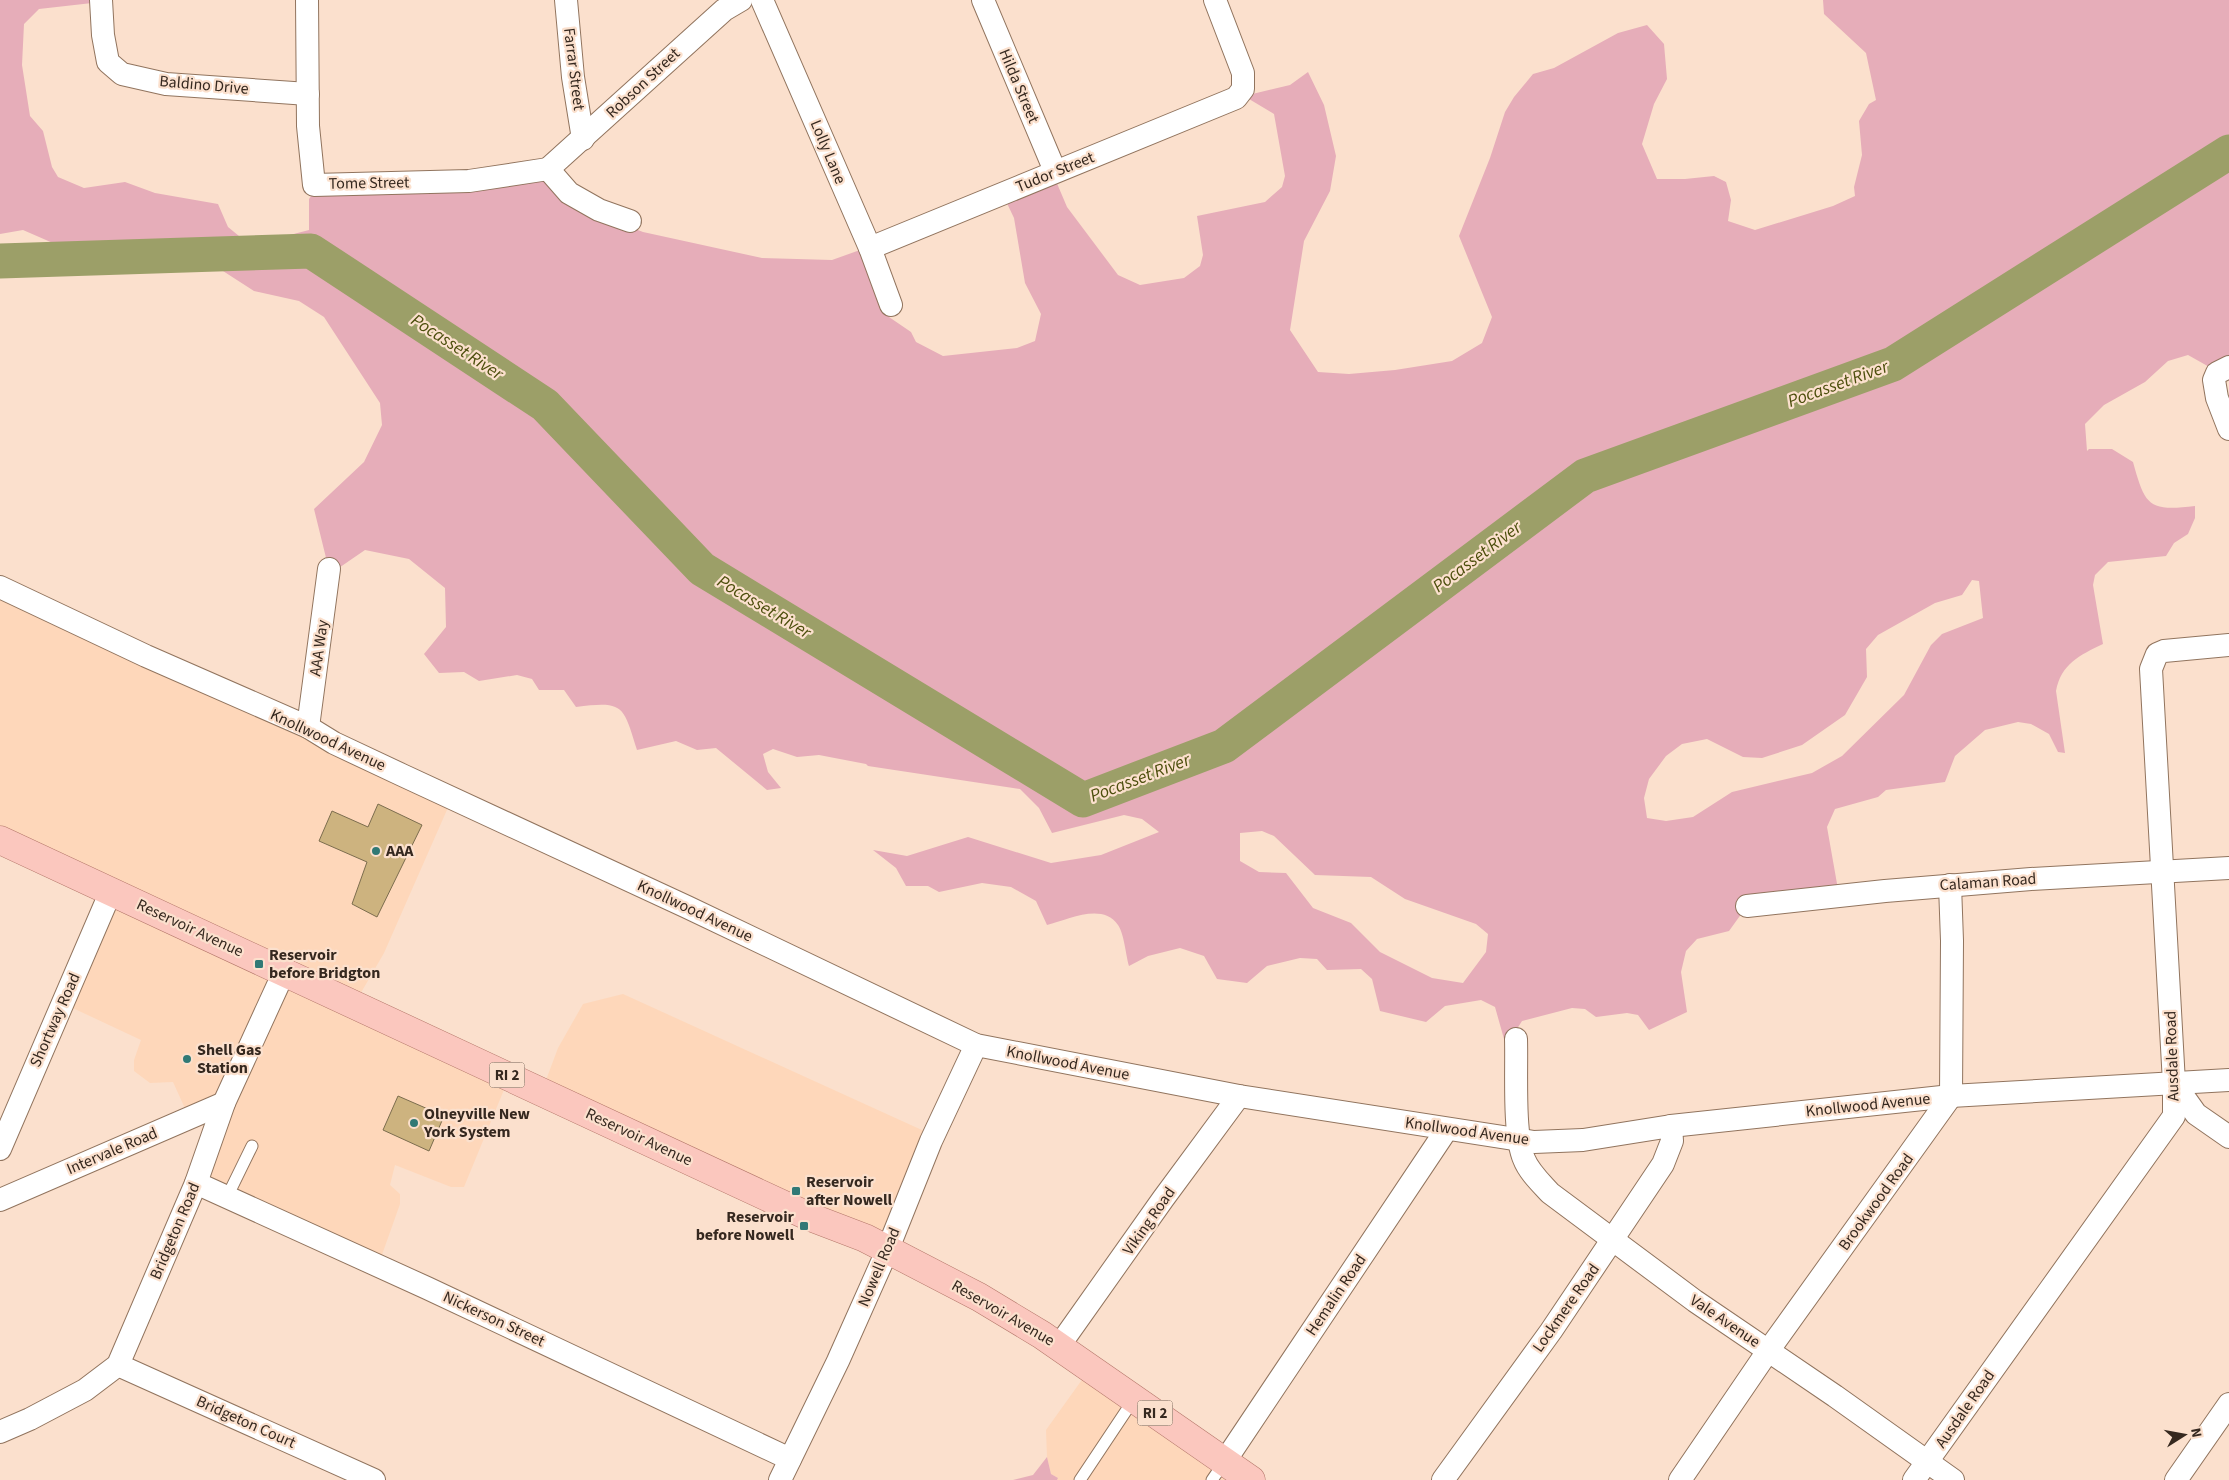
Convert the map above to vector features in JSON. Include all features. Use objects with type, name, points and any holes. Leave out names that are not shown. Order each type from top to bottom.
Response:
[{"type":"main road","name":"Reservoir Avenue","points":[[0,840],[810,1217],[865,1238],[979,1297],[1059,1346],[1134,1399],[1218,1471],[1251,1480]]},
{"type":"street","name":"Baldino Drive","points":[[101,0],[103,35],[108,62],[122,74],[166,84],[308,94]]},
{"type":"street","name":"Tome Street","points":[[306,0],[308,126],[314,184],[469,180],[548,170]]},
{"type":"street","name":"Farrar Street","points":[[566,0],[573,77],[583,138]]},
{"type":"street","name":"Robson Street","points":[[548,170],[724,10],[740,0]]},
{"type":"street","name":"Lolly Lane","points":[[762,0],[870,248],[891,305]]},
{"type":"street","name":"Hilda Street","points":[[983,0],[1054,171]]},
{"type":"street","name":"Tudor Street","points":[[870,248],[1054,171],[1131,142],[1240,94],[1243,89],[1243,73],[1214,0]]},
{"type":"street","points":[[548,170],[569,193],[599,210],[630,221]]},
{"type":"street","points":[[2223,370],[2214,380],[2217,398],[2229,428]]},
{"type":"street","name":"AAA Way","points":[[308,727],[329,569]]},
{"type":"street","name":"Knollwood Avenue","points":[[0,587],[146,656],[308,727],[334,743],[687,907],[976,1045],[1239,1096],[1447,1129],[1583,1140],[1671,1126],[1951,1096],[2229,1080]]},
{"type":"street","name":"Ausdale Road","points":[[1914,1480],[2174,1116],[2174,1083],[2153,663],[2157,654],[2164,651],[2229,645]]},
{"type":"street","name":"Calaman Road","points":[[1747,906],[1950,885],[2229,868]]},
{"type":"street","points":[[1950,885],[1952,941],[1951,1096]]},
{"type":"street","name":"Shortway Road","points":[[0,1149],[111,892]]},
{"type":"street","name":"Bridgeton Road","points":[[0,1432],[30,1419],[85,1390],[118,1365],[196,1183],[224,1103],[284,972]]},
{"type":"street","name":"Vale Avenue","points":[[1516,1039],[1519,1135],[1524,1159],[1533,1174],[1550,1193],[1612,1241],[1953,1480]]},
{"type":"street","name":"Nowell Road","points":[[780,1480],[887,1251],[931,1141],[976,1045]]},
{"type":"street","points":[[2174,1083],[2196,1114],[2229,1137]]},
{"type":"street","name":"Viking Road","points":[[1059,1346],[1239,1096]]},
{"type":"street","name":"Brookwood Road","points":[[1680,1480],[1768,1351],[1951,1096]]},
{"type":"street","name":"Intervale Road","points":[[0,1200],[224,1103]]},
{"type":"street","name":"Lockmere Road","points":[[1443,1480],[1551,1331],[1663,1164],[1672,1141],[1671,1126]]},
{"type":"street","name":"Hemalin Road","points":[[1218,1471],[1447,1129]]},
{"type":"street","name":"Nickerson Street","points":[[196,1183],[427,1288],[790,1459]]},
{"type":"street","name":"Bridgeton Court","points":[[118,1365],[374,1480]]},
{"type":"street","points":[[2176,1480],[2229,1404]]},
{"type":"lane","points":[[227,1197],[252,1146]]},
{"type":"lane","points":[[1080,1480],[1134,1399]]},
{"type":"shaded area","points":[[0,0],[101,0],[101,2],[39,9],[24,24],[22,65],[30,116],[43,131],[52,167],[58,177],[84,188],[125,182],[155,193],[218,204],[228,227],[239,236],[259,243],[309,230],[309,199],[319,185],[540,176],[594,213],[643,232],[762,258],[832,260],[860,250],[865,257],[889,317],[911,332],[916,342],[943,356],[1017,348],[1035,341],[1041,314],[1025,283],[1014,218],[1004,197],[1053,174],[1067,207],[1118,275],[1140,285],[1184,278],[1200,266],[1203,255],[1197,216],[1265,202],[1282,187],[1285,176],[1274,114],[1244,96],[1290,85],[1308,72],[1324,105],[1336,156],[1330,191],[1304,241],[1290,330],[1318,372],[1349,374],[1395,370],[1452,361],[1482,343],[1492,317],[1459,236],[1490,158],[1505,112],[1514,97],[1533,74],[1554,68],[1618,33],[1647,25],[1664,44],[1667,79],[1654,104],[1642,144],[1657,179],[1714,176],[1726,182],[1731,200],[1728,221],[1755,230],[1833,206],[1855,196],[1854,187],[1862,155],[1859,121],[1869,104],[1876,100],[1866,53],[1824,14],[1823,0],[2229,0],[2229,369],[2220,373],[2188,355],[2168,361],[2145,382],[2104,405],[2085,424],[2087,451],[2089,449],[2112,449],[2133,462],[2141,488],[2151,502],[2167,508],[2195,506],[2195,518],[2188,534],[2174,543],[2166,556],[2108,562],[2095,575],[2093,585],[2103,644],[2079,657],[2067,667],[2059,682],[2056,691],[2065,753],[2058,752],[2049,734],[2031,724],[2018,722],[1985,730],[1955,756],[1945,782],[1886,790],[1878,797],[1835,809],[1827,827],[1839,895],[1747,906],[1729,931],[1697,939],[1686,951],[1681,972],[1687,1012],[1649,1030],[1638,1015],[1627,1013],[1596,1017],[1585,1009],[1572,1008],[1522,1021],[1506,1046],[1495,1007],[1481,1000],[1445,1006],[1426,1022],[1380,1011],[1372,979],[1361,969],[1327,970],[1317,959],[1300,958],[1267,966],[1247,983],[1217,979],[1204,956],[1180,948],[1148,956],[1129,966],[1120,929],[1111,918],[1103,915],[1084,914],[1047,925],[1036,901],[1011,887],[982,883],[939,892],[928,886],[906,886],[896,868],[873,850],[907,856],[968,837],[1051,863],[1101,855],[1159,832],[1142,819],[1124,815],[1052,833],[1039,808],[1020,789],[868,766],[866,764],[819,755],[797,757],[773,749],[763,754],[768,772],[781,788],[767,790],[716,748],[697,750],[676,741],[637,750],[624,715],[613,706],[592,705],[576,707],[564,690],[539,690],[532,679],[517,675],[479,681],[464,672],[439,673],[424,654],[446,627],[445,588],[409,559],[365,550],[330,574],[314,509],[364,462],[382,425],[380,403],[324,317],[299,301],[254,291],[209,262],[158,269],[124,257],[102,257],[69,250],[23,230],[0,234]],"holes":[[[1972,580],[1979,581],[1983,618],[1942,634],[1931,645],[1904,695],[1842,756],[1812,773],[1732,792],[1693,817],[1666,821],[1647,818],[1644,798],[1649,779],[1666,756],[1682,744],[1707,739],[1743,757],[1762,758],[1802,745],[1845,715],[1867,677],[1866,649],[1878,635],[1935,603],[1962,595]],[[1262,831],[1274,836],[1315,875],[1371,877],[1405,899],[1476,924],[1488,934],[1486,952],[1463,983],[1432,978],[1380,952],[1351,923],[1313,908],[1286,873],[1259,872],[1240,861],[1240,833]]]},
{"type":"shaded area","points":[[0,588],[450,803],[384,953],[355,1003],[508,1080],[464,1187],[451,1187],[395,1165],[390,1185],[400,1194],[400,1204],[378,1266],[196,1183],[220,1116],[188,1115],[173,1082],[150,1083],[134,1071],[134,1060],[141,1040],[62,1003],[111,895],[0,839]]},
{"type":"shaded area","points":[[623,994],[935,1136],[895,1239],[543,1088],[558,1048],[583,1004]]},
{"type":"shaded area","points":[[1089,1370],[1251,1480],[1057,1480],[1058,1478],[1051,1474],[1047,1457],[1046,1430]]},
{"type":"shaded area","points":[[1047,1457],[1051,1474],[1058,1478],[1057,1480],[1013,1480],[1033,1475]]},
{"type":"building","name":"AAA","points":[[378,804],[422,825],[377,917],[352,904],[367,862],[319,841],[332,811],[368,827]]},
{"type":"building","name":"Olneyville New York System","points":[[398,1096],[444,1116],[429,1151],[383,1130]]},
{"type":"waterway","name":"Pocasset River","points":[[0,261],[311,251],[545,405],[702,569],[1083,800],[1224,746],[1585,476],[1893,364],[2229,152]]},
{"type":"place","name":"AAA","points":[[376,851]]},
{"type":"place","name":"Reservoir before Bridgton","points":[[259,964]]},
{"type":"place","name":"Shell Gas Station","points":[[187,1059]]},
{"type":"place","name":"Olneyville New York System","points":[[414,1123]]},
{"type":"place","name":"Reservoir after Nowell","points":[[796,1191]]},
{"type":"place","name":"Reservoir before Nowell","points":[[804,1226]]}]
